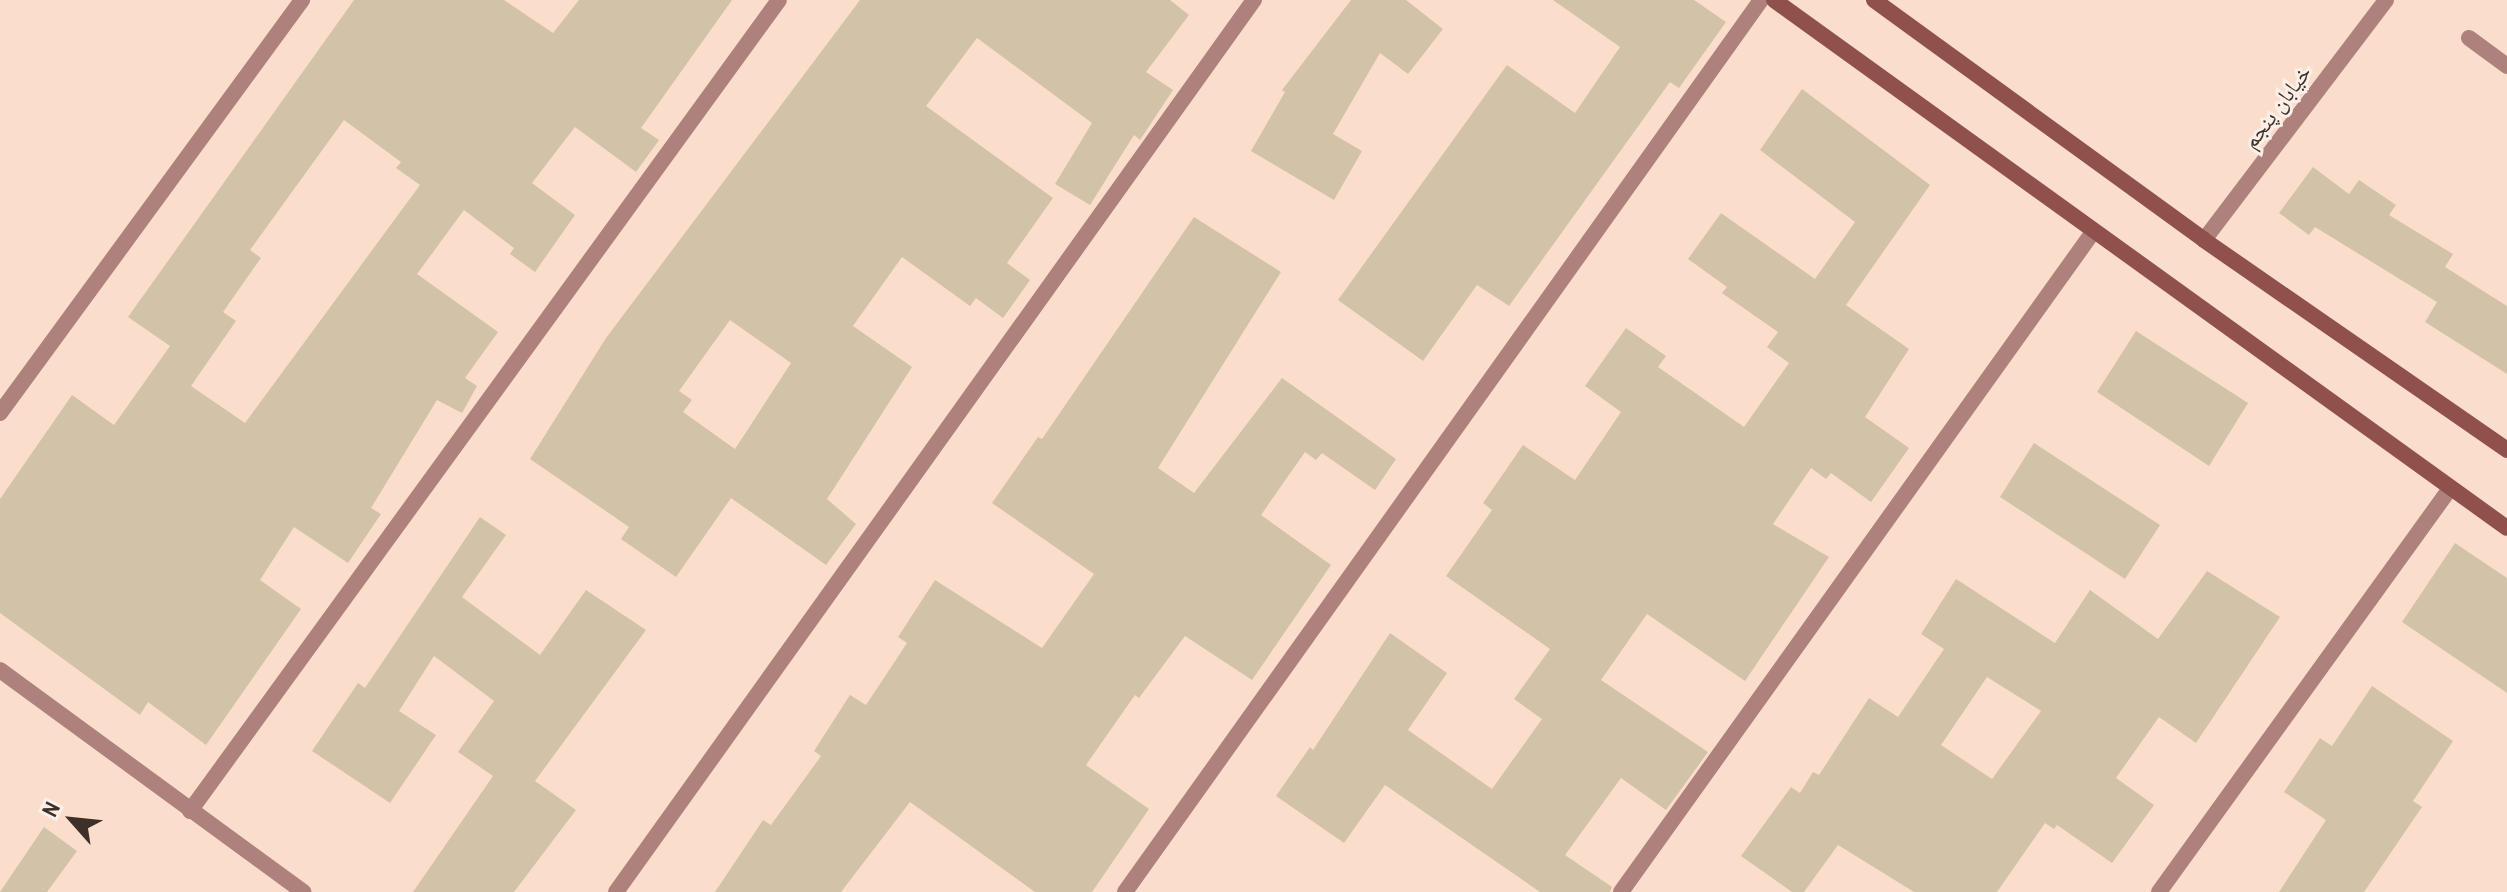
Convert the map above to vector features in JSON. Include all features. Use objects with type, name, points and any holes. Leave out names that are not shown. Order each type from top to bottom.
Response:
[{"type":"street","points":[[0,413],[302,0]]},
{"type":"street","points":[[190,811],[779,0]]},
{"type":"street","points":[[616,892],[1254,0]]},
{"type":"street","points":[[1125,892],[1761,0]]},
{"type":"street","points":[[1774,0],[2449,490],[2507,528]]},
{"type":"street","points":[[1874,0],[2204,240],[2507,450]]},
{"type":"street","name":"خیابان پنجم","points":[[2204,240],[2386,0]]},
{"type":"street","points":[[2469,38],[2507,66]]},
{"type":"street","points":[[1621,892],[2093,232]]},
{"type":"street","points":[[2159,892],[2449,490]]},
{"type":"street","points":[[0,670],[303,892]]},
{"type":"building","points":[[354,0],[504,0],[553,33],[579,0],[732,0],[641,128],[659,140],[636,172],[575,127],[532,183],[575,215],[535,272],[510,254],[514,248],[464,210],[417,274],[498,332],[465,378],[477,386],[462,413],[437,400],[371,508],[381,514],[348,563],[294,527],[260,580],[301,609],[206,745],[148,702],[140,715],[0,613],[0,499],[72,395],[114,425],[170,346],[128,317]],"holes":[[[344,120],[401,162],[396,168],[420,185],[245,423],[191,386],[236,321],[223,312],[261,258],[250,250]]]},
{"type":"building","points":[[860,0],[1170,0],[1189,15],[1146,72],[1173,90],[1140,140],[1134,135],[1090,205],[1055,184],[1092,123],[977,38],[926,106],[1053,198],[1007,263],[1030,280],[1003,318],[976,298],[970,306],[902,257],[853,326],[912,367],[827,499],[856,524],[826,565],[731,498],[676,577],[621,539],[629,527],[530,459],[606,338]],"holes":[[[730,320],[791,363],[735,449],[683,412],[692,400],[679,391]]]},
{"type":"building","points":[[1351,0],[1406,0],[1443,29],[1408,74],[1380,53],[1333,134],[1362,151],[1334,200],[1251,151],[1285,92],[1282,90]]},
{"type":"building","points":[[1553,0],[1694,0],[1726,22],[1679,88],[1670,82],[1509,306],[1477,285],[1423,361],[1338,300],[1507,65],[1575,113],[1620,47]]},
{"type":"building","points":[[1802,89],[1930,185],[1846,305],[1909,349],[1865,417],[1909,448],[1871,502],[1831,473],[1826,479],[1811,468],[1773,524],[1829,557],[1745,681],[1647,614],[1601,680],[1708,752],[1666,810],[1621,778],[1565,855],[1612,887],[1610,892],[1540,892],[1385,785],[1344,843],[1276,796],[1310,747],[1313,750],[1390,633],[1447,673],[1408,730],[1492,789],[1542,719],[1514,699],[1550,649],[1446,576],[1492,510],[1483,503],[1523,445],[1575,480],[1621,412],[1585,386],[1626,328],[1666,356],[1658,367],[1744,427],[1789,363],[1767,347],[1778,332],[1722,293],[1727,287],[1688,259],[1721,213],[1815,279],[1855,222],[1760,150]]},
{"type":"building","points":[[2313,167],[2349,194],[2359,180],[2396,205],[2389,215],[2453,254],[2445,267],[2507,306],[2507,374],[2425,322],[2437,302],[2315,227],[2309,235],[2279,213]]},
{"type":"building","points":[[1194,217],[1281,272],[1158,468],[1194,493],[1282,378],[1396,459],[1375,490],[1322,453],[1316,460],[1305,452],[1261,515],[1331,565],[1252,680],[1185,636],[1139,698],[1135,695],[1086,765],[1149,809],[1092,892],[1035,892],[910,802],[841,892],[715,892],[763,820],[771,825],[821,756],[814,751],[850,695],[866,705],[907,643],[898,637],[935,580],[1042,648],[1094,574],[992,503],[1038,437],[1042,439]]},
{"type":"building","points":[[2136,331],[2248,403],[2209,466],[2097,392]]},
{"type":"building","points":[[2034,443],[2160,525],[2125,579],[2000,497]]},
{"type":"building","points":[[480,517],[506,535],[462,597],[540,655],[586,590],[646,630],[535,781],[576,810],[514,892],[413,892],[493,776],[458,752],[494,701],[434,656],[399,711],[436,735],[390,803],[312,751],[358,683],[365,688]]},
{"type":"building","points":[[2455,543],[2507,578],[2507,693],[2402,622]]},
{"type":"building","points":[[2207,571],[2280,617],[2196,743],[2159,717],[2116,778],[2154,805],[2112,863],[2057,825],[2054,829],[2045,823],[1997,892],[1914,892],[1838,845],[1804,892],[1792,892],[1741,856],[1791,787],[1800,793],[1813,772],[1819,775],[1869,698],[1898,717],[1944,649],[1921,634],[1956,579],[2055,643],[2090,590],[2158,639]],"holes":[[[1987,677],[2041,711],[1992,779],[1941,745]]]},
{"type":"building","points":[[2372,686],[2453,741],[2413,801],[2422,807],[2364,892],[2279,892],[2326,820],[2284,792],[2320,738],[2332,746]]},
{"type":"building","points":[[44,827],[77,851],[47,892],[0,892]]}]
